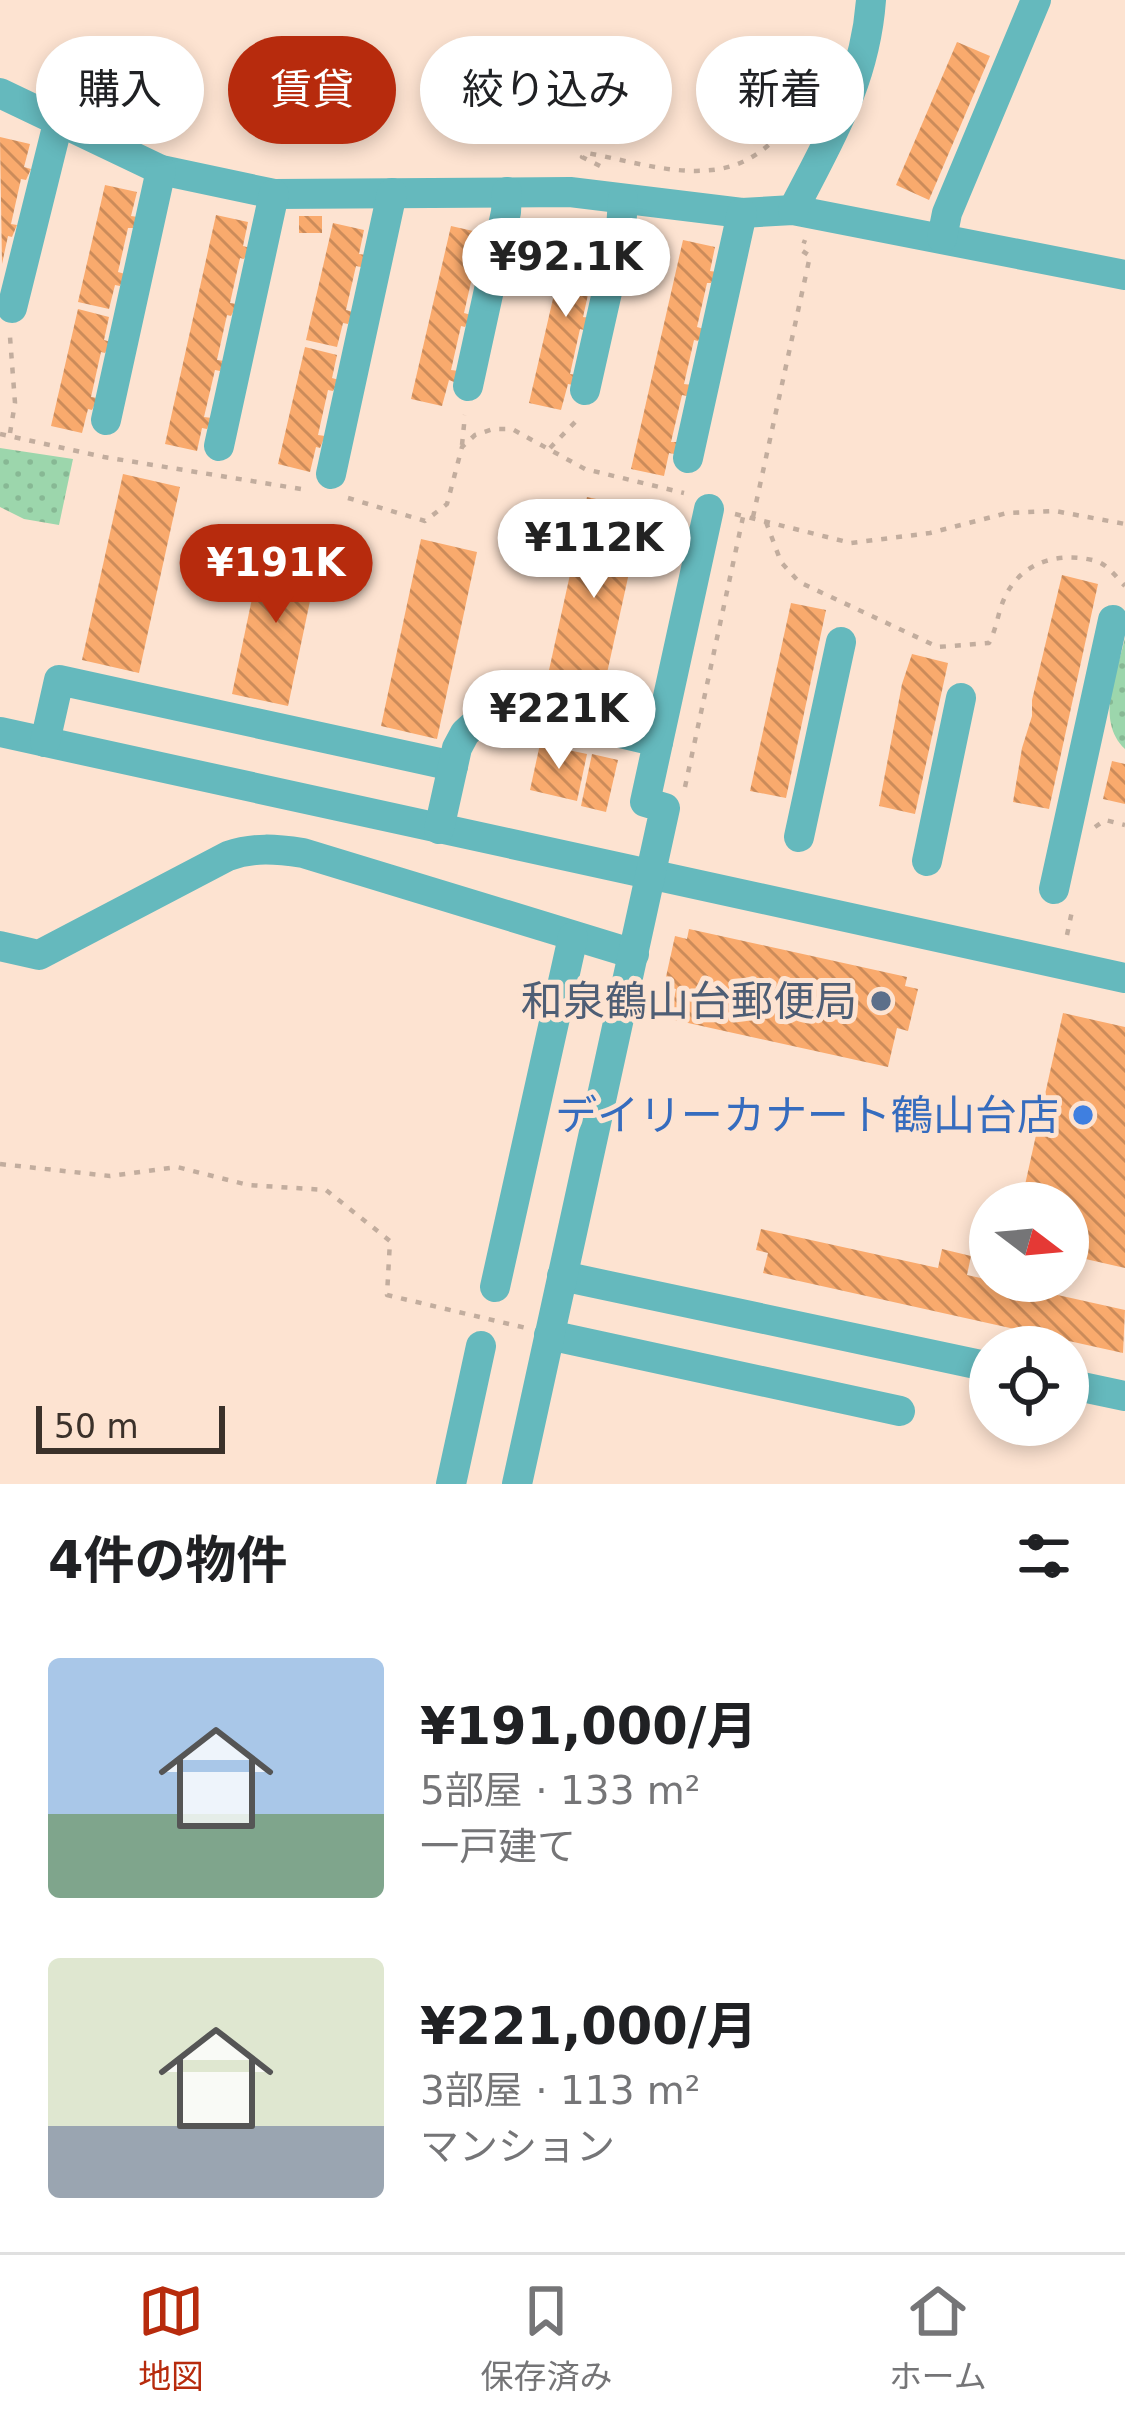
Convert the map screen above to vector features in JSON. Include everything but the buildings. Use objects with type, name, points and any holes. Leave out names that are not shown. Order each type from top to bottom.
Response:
[{"type":"street","points":[[802,220],[854,92],[868,45],[871,0]]},
{"type":"street","points":[[942,238],[947,213],[1036,0]]},
{"type":"street","points":[[0,93],[36,112]]},
{"type":"street","points":[[12,308],[53,144]]},
{"type":"street","points":[[104,144],[161,170],[274,194],[507,192],[623,199],[942,238],[1125,275]]},
{"type":"street","points":[[106,420],[161,170]]},
{"type":"street","points":[[468,386],[507,192]]},
{"type":"street","points":[[332,487],[392,193]]},
{"type":"street","points":[[219,446],[274,194]]},
{"type":"street","points":[[585,390],[621,230],[623,199]]},
{"type":"street","points":[[688,458],[742,213]]},
{"type":"street","points":[[517,1484],[665,808],[645,802],[709,509]]},
{"type":"street","points":[[1054,889],[1113,620]]},
{"type":"street","points":[[799,837],[841,641]]},
{"type":"street","points":[[45,742],[59,680],[453,766]]},
{"type":"street","points":[[927,861],[961,698]]},
{"type":"street","points":[[439,829],[465,734],[487,713],[502,709],[658,742]]},
{"type":"street","points":[[0,732],[1125,978]]},
{"type":"street","points":[[0,946],[39,955],[249,849],[303,853],[634,954]]},
{"type":"street","points":[[495,1287],[573,937]]},
{"type":"street","points":[[562,1276],[969,1363]]},
{"type":"street","points":[[549,1335],[900,1411]]},
{"type":"street","points":[[451,1484],[481,1346]]},
{"type":"street","points":[[1089,1388],[1125,1396]]},
{"type":"path","points":[[603,167],[582,157],[587,153],[693,170],[727,169],[755,156],[766,144]]},
{"type":"path","points":[[753,519],[810,256],[801,250],[802,220]]},
{"type":"path","points":[[9,436],[15,403],[9,344],[12,308]]},
{"type":"path","points":[[0,434],[105,457],[332,487],[425,521],[447,504],[462,447],[468,386]]},
{"type":"path","points":[[549,448],[581,414],[585,390]]},
{"type":"path","points":[[462,447],[475,435],[512,429],[586,469],[686,494],[689,504],[851,543],[930,533],[1006,513],[1055,511],[1125,524]]},
{"type":"path","points":[[685,790],[743,517]]},
{"type":"path","points":[[766,522],[781,562],[799,582],[938,647],[989,643],[1004,598],[1019,573],[1036,562],[1100,562],[1125,586]]},
{"type":"path","points":[[0,1164],[110,1176],[177,1167],[248,1185],[326,1190],[390,1241],[387,1295],[549,1335]]},
{"type":"green space","points":[[0,448],[73,459],[59,525],[24,519],[0,507]]},
{"type":"green space","points":[[1125,638],[1125,749],[1111,724],[1110,710]]},
{"type":"place","name":"和泉鶴山台郵便局","points":[[881,1001]]},
{"type":"place","name":"デイリーカナート鶴山台店","points":[[1083,1115]]}]
